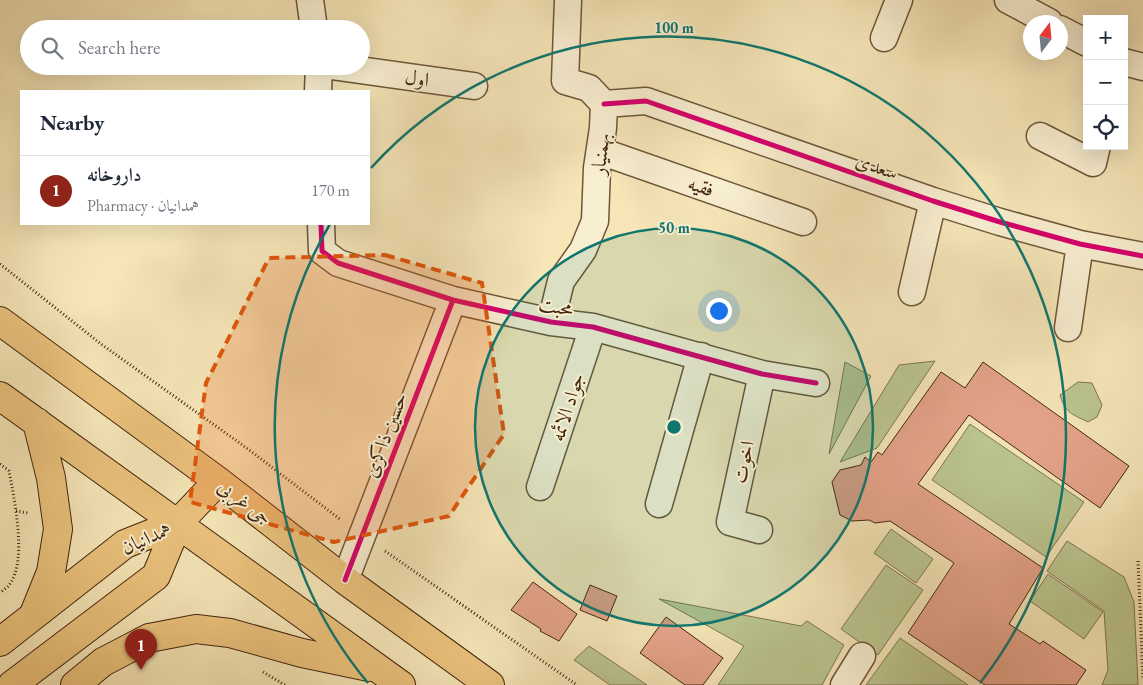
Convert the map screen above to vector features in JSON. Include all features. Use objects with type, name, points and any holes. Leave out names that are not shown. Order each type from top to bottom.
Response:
[{"type":"main road","name":"جی غربی","points":[[0,321],[218,481],[345,580],[490,685]]},
{"type":"main road","points":[[0,396],[401,685]]},
{"type":"main road","points":[[33,615],[51,572],[58,529],[51,478],[37,422]]},
{"type":"main road","points":[[178,523],[218,481]]},
{"type":"main road","name":"همدانیان","points":[[0,642],[125,544],[178,523]]},
{"type":"main road","name":"همدانیان","points":[[12,685],[156,576],[178,523]]},
{"type":"main road","points":[[75,685],[103,662],[149,638],[196,629],[230,633],[302,653],[379,669]]},
{"type":"street","points":[[310,0],[313,20]]},
{"type":"street","name":"بهمنیار","points":[[551,322],[561,281],[583,250],[595,221],[597,168],[604,128],[604,104],[589,88],[565,81],[568,0]]},
{"type":"street","points":[[884,38],[899,0]]},
{"type":"street","points":[[1008,0],[1036,15]]},
{"type":"street","points":[[1068,33],[1083,41]]},
{"type":"street","points":[[1128,63],[1143,67]]},
{"type":"street","name":"اول","points":[[370,71],[474,86]]},
{"type":"street","points":[[318,90],[319,75]]},
{"type":"street","name":"سعدی","points":[[604,104],[646,101],[933,201],[1000,222],[1080,244],[1143,256]]},
{"type":"street","points":[[1040,136],[1093,163],[1096,150]]},
{"type":"street","name":"فقیه","points":[[600,151],[803,222]]},
{"type":"street","points":[[912,292],[933,201]]},
{"type":"street","name":"محبت","points":[[321,225],[322,251],[338,263],[452,300],[551,322],[593,327],[762,374],[816,383]]},
{"type":"street","points":[[1068,328],[1080,244]]},
{"type":"street","name":"حسین ذاکری","points":[[345,580],[452,300]]},
{"type":"street","name":"جواد الائمه","points":[[540,487],[593,327]]},
{"type":"street","points":[[659,504],[702,356]]},
{"type":"street","name":"اخوت","points":[[759,530],[730,522],[762,374]]},
{"type":"street","points":[[844,685],[862,656]]},
{"type":"path","points":[[0,264],[100,344],[248,449],[362,535],[577,685]]},
{"type":"path","points":[[0,464],[9,470],[16,511],[18,538],[18,563],[10,585],[0,592]]},
{"type":"path","points":[[1138,561],[1143,678]]},
{"type":"path","points":[[256,668],[285,685]]},
{"type":"highlighted area","points":[[385,255],[482,283],[504,434],[449,516],[334,542],[190,502],[206,383],[269,258]]},
{"type":"green space","points":[[935,361],[877,448],[840,462],[899,365]]},
{"type":"green space","points":[[845,362],[871,376],[829,454]]},
{"type":"green space","points":[[1078,382],[1092,383],[1102,405],[1097,417],[1088,422],[1073,415],[1064,406],[1060,395]]},
{"type":"green space","points":[[970,424],[1084,502],[1046,557],[932,480]]},
{"type":"green space","points":[[891,529],[933,559],[916,583],[874,553]]},
{"type":"green space","points":[[1067,541],[1124,577],[1134,602],[1138,685],[1102,685],[1108,670],[1104,611],[1047,571]]},
{"type":"green space","points":[[886,565],[923,590],[878,655],[841,629]]},
{"type":"green space","points":[[1048,574],[1103,612],[1084,639],[1030,601]]},
{"type":"green space","points":[[659,599],[801,626],[807,621],[844,645],[822,685],[718,685],[744,646]]},
{"type":"green space","points":[[900,638],[968,685],[866,685]]},
{"type":"green space","points":[[589,646],[647,685],[610,685],[574,660]]},
{"type":"building","points":[[983,362],[1129,466],[1100,508],[969,415],[918,484],[1043,568],[1009,624],[1040,644],[1043,641],[1086,670],[1076,685],[985,685],[908,633],[954,563],[890,521],[875,523],[869,520],[852,521],[840,515],[832,482],[840,470],[861,465],[865,457],[871,462],[878,452],[882,455],[941,372],[965,388]]},
{"type":"building","points":[[533,582],[577,614],[559,641],[540,631],[541,629],[511,610]]},
{"type":"building","points":[[590,585],[617,596],[607,621],[580,610]]},
{"type":"building","points":[[666,617],[723,658],[703,685],[685,685],[640,653]]},
{"type":"cycle path","points":[[604,104],[646,101],[933,201],[1000,222],[1080,244],[1143,256]]},
{"type":"cycle path","points":[[321,225],[322,251],[338,263],[453,300],[551,322],[593,327],[762,374],[816,383]]},
{"type":"cycle path","points":[[345,580],[453,300]]},
{"type":"place","name":"داروخانه","points":[[141,670]]}]
